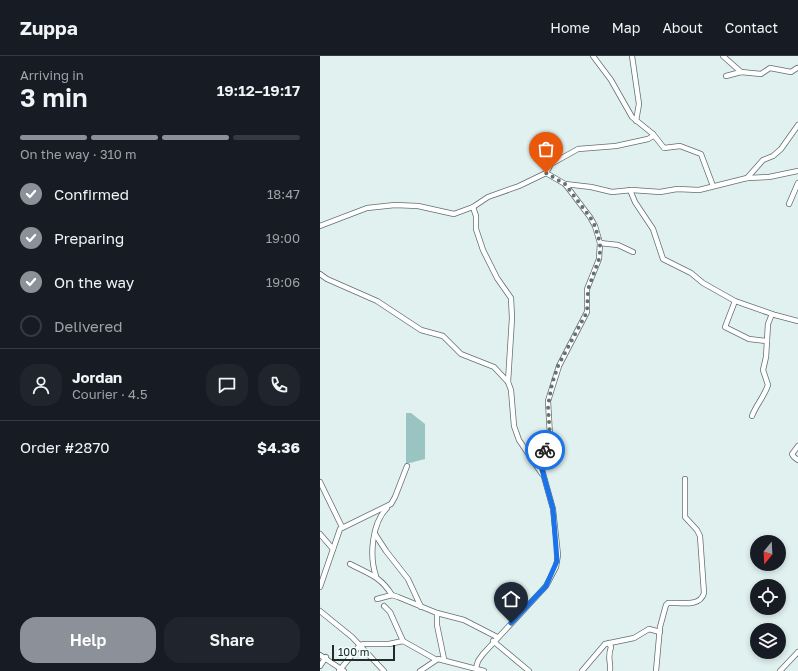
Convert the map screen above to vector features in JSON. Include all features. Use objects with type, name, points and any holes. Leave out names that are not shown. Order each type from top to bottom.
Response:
[{"type":"street","points":[[593,56],[611,80],[636,121],[653,134],[664,148],[680,146],[701,154],[713,186]]},
{"type":"street","points":[[632,56],[639,104],[636,121]]},
{"type":"street","points":[[724,56],[741,72]]},
{"type":"street","points":[[726,76],[741,72],[758,74],[770,68],[791,72],[797,68]]},
{"type":"street","points":[[747,178],[763,160],[777,153],[798,125]]},
{"type":"street","points":[[320,226],[326,222],[367,208],[394,205],[418,206],[454,214],[473,207],[488,197],[519,186],[546,173],[551,164],[578,149],[620,145],[648,139],[653,134]]},
{"type":"street","points":[[546,173],[565,184],[591,187],[612,192],[630,190],[652,192],[671,191],[677,188],[700,190],[747,178],[782,176],[798,171]]},
{"type":"street","points":[[789,204],[798,183]]},
{"type":"street","points":[[476,668],[480,658],[493,641],[546,586],[556,566],[558,555],[553,509],[541,463],[550,436],[548,406],[552,384],[558,366],[587,312],[588,289],[599,259],[600,243],[595,226],[565,184]]},
{"type":"street","points":[[630,190],[635,202],[653,229],[661,257],[691,273],[703,283],[735,301],[798,321]]},
{"type":"street","points":[[473,207],[476,216],[476,229],[483,250],[497,278],[511,298],[512,318],[508,382]]},
{"type":"street","points":[[600,243],[618,245],[633,252]]},
{"type":"street","points":[[320,274],[327,279],[377,301],[421,330],[443,336],[461,354],[494,367],[508,382],[511,390],[516,433],[524,448],[547,482]]},
{"type":"street","points":[[735,301],[725,327],[749,339],[767,341]]},
{"type":"street","points":[[752,416],[756,406],[762,400],[768,385],[763,372],[768,324],[772,314]]},
{"type":"street","points":[[798,446],[792,454],[798,460]]},
{"type":"street","points":[[376,576],[373,561],[375,534],[380,517],[395,497],[408,466]]},
{"type":"street","points":[[656,671],[660,627],[667,604],[691,603],[701,599],[704,593],[700,536],[697,530],[685,517],[685,479]]},
{"type":"street","points":[[320,482],[342,527]]},
{"type":"street","points":[[320,587],[338,533],[342,527],[391,504]]},
{"type":"street","points":[[320,534],[333,549]]},
{"type":"street","points":[[375,534],[408,579],[421,607]]},
{"type":"street","points":[[350,564],[376,576],[386,586],[392,595],[437,613],[464,620],[497,637]]},
{"type":"street","points":[[377,599],[392,595]]},
{"type":"street","points":[[384,606],[390,612],[403,641],[435,659],[484,671]]},
{"type":"street","points":[[320,610],[360,645],[384,671]]},
{"type":"street","points":[[437,613],[436,625],[444,660]]},
{"type":"street","points":[[582,671],[603,646],[609,643],[634,638],[650,629],[660,632]]},
{"type":"street","points":[[320,654],[326,657],[341,670],[360,645],[369,643],[389,644],[403,641]]},
{"type":"street","points":[[493,641],[530,671]]},
{"type":"street","points":[[609,643],[611,648],[608,657],[610,671]]},
{"type":"street","points":[[780,671],[798,652]]},
{"type":"street","points":[[320,666],[326,657]]},
{"type":"street","points":[[420,671],[435,659]]},
{"type":"shaded area","points":[[406,413],[411,413],[425,424],[425,459],[406,464]]},
{"type":"way so far","points":[[545,450],[550,436],[548,401],[552,384],[558,366],[587,312],[588,309],[586,298],[600,252],[600,243],[595,226],[590,217],[565,184],[546,173]]},
{"type":"route","points":[[511,623],[546,586],[554,571],[557,561],[558,555],[555,539],[553,509],[549,489],[541,466],[545,450]]}]
